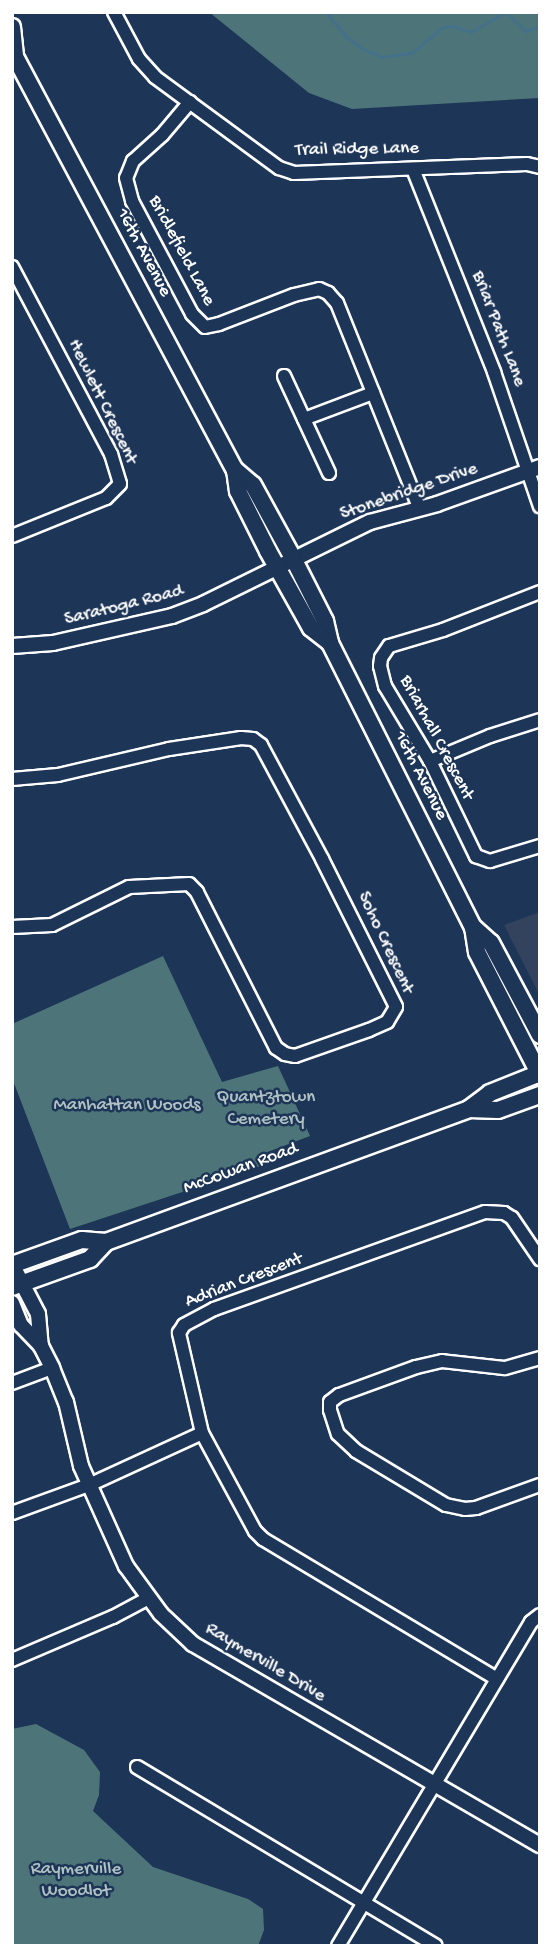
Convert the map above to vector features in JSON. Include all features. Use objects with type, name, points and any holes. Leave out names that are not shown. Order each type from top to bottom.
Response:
[{"type":"main road","name":"16th Avenue","points":[[12,27],[14,53],[235,471],[238,491],[312,628],[330,643]]},
{"type":"main road","name":"16th Avenue","points":[[235,471],[253,485],[325,621],[330,643],[473,927],[477,951],[539,1074]]},
{"type":"main road","name":"16th Avenue","points":[[473,927],[491,943],[540,1035]]},
{"type":"main road","name":"McCowan Road","points":[[12,1265],[82,1240],[106,1242],[469,1109],[490,1093],[539,1074]]},
{"type":"main road","name":"McCowan Road","points":[[469,1109],[498,1110],[540,1095]]},
{"type":"main road","name":"McCowan Road","points":[[17,1285],[90,1259],[106,1242]]},
{"type":"street","name":"Trail Ridge Lane","points":[[114,12],[139,60],[155,77],[263,159],[286,170],[313,172],[527,164],[540,167]]},
{"type":"street","name":"Bridlefield Lane","points":[[190,102],[162,135],[133,161],[126,178],[132,201],[192,314],[205,327],[319,289],[337,303],[420,509]]},
{"type":"street","name":"Briar Path Lane","points":[[413,169],[534,469],[540,506]]},
{"type":"street","name":"Hewlett Crescent","points":[[12,267],[111,454],[120,484],[106,498],[12,536]]},
{"type":"street","points":[[284,376],[329,473]]},
{"type":"street","points":[[304,419],[373,393]]},
{"type":"street","name":"Stonebridge Drive","points":[[277,566],[370,522],[420,509],[534,469]]},
{"type":"street","name":"Saratoga Road","points":[[12,646],[53,643],[172,616],[203,604],[277,566]]},
{"type":"street","name":"Briarhall Crescent","points":[[540,592],[443,631],[398,642],[384,651],[380,666],[385,686],[430,761],[476,856],[497,860],[540,846]]},
{"type":"street","points":[[430,761],[489,736],[540,720]]},
{"type":"street","name":"Soho Crescent","points":[[12,779],[58,775],[169,750],[241,738],[253,739],[261,745],[316,847],[396,1007],[387,1022],[369,1030],[295,1056],[285,1054],[276,1048],[203,902],[189,884],[129,887],[52,925],[12,927]]},
{"type":"street","name":"Adrian Crescent","points":[[497,1679],[263,1539],[243,1512],[202,1433],[179,1340],[184,1325],[195,1317],[485,1212],[504,1213],[512,1218],[540,1259]]},
{"type":"street","name":"Raymerville Drive","points":[[12,1265],[17,1285],[38,1314],[41,1346]]},
{"type":"street","name":"Raymerville Drive","points":[[12,1303],[21,1325],[41,1346],[52,1368],[66,1402],[89,1486],[126,1566],[147,1599],[193,1644],[540,1845]]},
{"type":"street","points":[[540,1357],[504,1368],[442,1361],[431,1363],[339,1395],[330,1402],[338,1434],[356,1451],[446,1505],[476,1508],[540,1485]]},
{"type":"street","points":[[12,1383],[52,1368]]},
{"type":"street","points":[[12,1513],[89,1486],[202,1433]]},
{"type":"street","points":[[12,1660],[113,1617],[147,1599]]},
{"type":"street","points":[[338,1946],[531,1622],[540,1615]]},
{"type":"street","points":[[137,1767],[436,1946]]},
{"type":"shaded area","points":[[540,912],[540,996],[504,925]]},
{"type":"green space","points":[[209,12],[540,12],[540,98],[352,109],[309,93]]},
{"type":"green space","name":"Manhattan Woods","points":[[163,956],[222,1082],[278,1066],[310,1136],[257,1156],[261,1166],[70,1229],[12,1078],[12,1024]]},
{"type":"green space","name":"Raymerville Woodlot","points":[[36,1724],[84,1750],[100,1772],[99,1795],[93,1811],[153,1867],[248,1899],[263,1909],[264,1930],[258,1946],[12,1946],[12,1729]]},
{"type":"waterway","points":[[326,12],[346,36],[363,49],[382,57],[412,53],[443,27],[453,26],[471,32],[506,12],[526,31],[540,26]]},
{"type":"park label","name":"Quantztown Cemetery","points":[[266,1109]]}]
